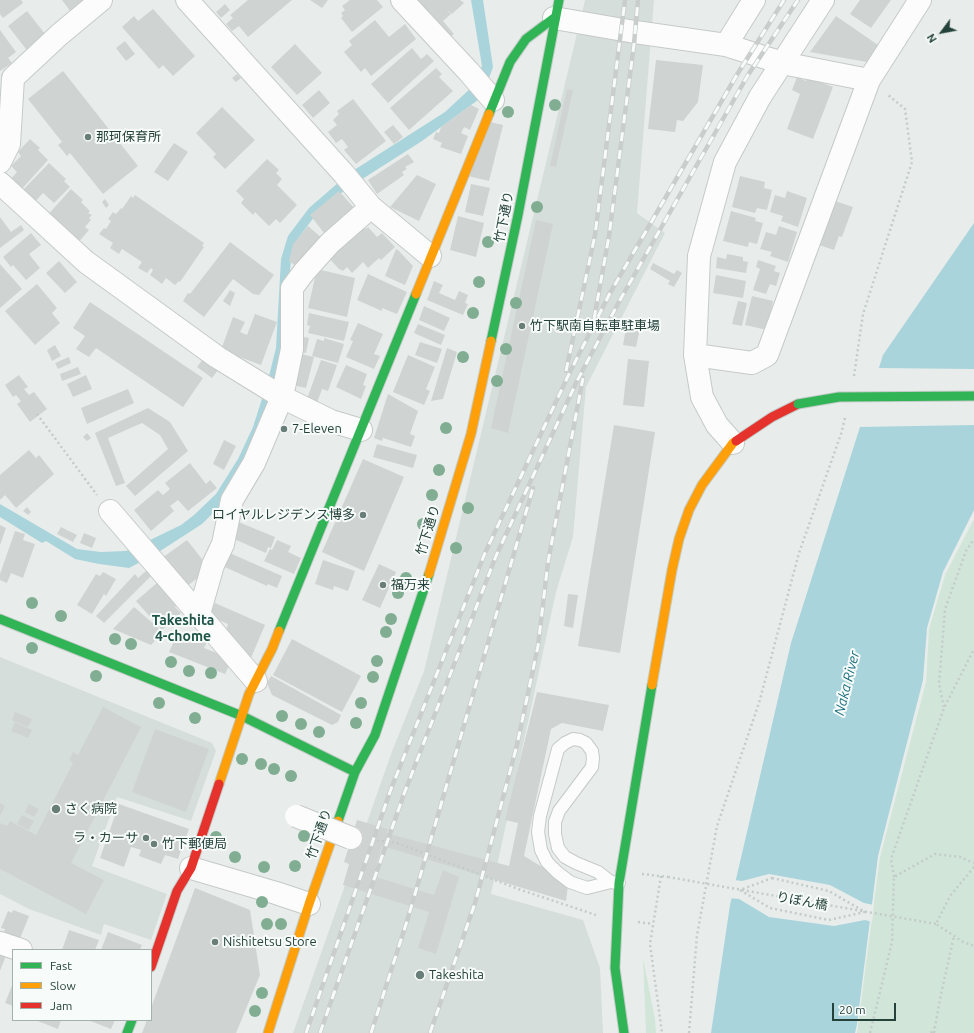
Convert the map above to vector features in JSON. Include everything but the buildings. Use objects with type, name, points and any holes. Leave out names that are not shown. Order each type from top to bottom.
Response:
[{"type":"main road","points":[[152,963],[177,891],[191,868],[249,694],[272,649],[361,430],[430,256],[489,95],[526,39],[557,9]]},
{"type":"main road","name":"竹下通り","points":[[268,1033],[309,904],[355,772],[375,735],[422,595],[471,434],[518,215],[557,9]]},
{"type":"main road","points":[[624,1033],[615,968],[615,883],[672,570],[679,539],[689,510],[702,485],[733,443],[772,416],[798,404],[839,397],[974,396]]},
{"type":"main road","points":[[0,620],[242,716],[355,772]]},
{"type":"main road","points":[[127,1033],[132,1021]]},
{"type":"street","points":[[0,162],[9,144],[13,78],[59,35],[101,0]]},
{"type":"street","points":[[187,0],[349,180],[371,207],[430,256]]},
{"type":"street","points":[[402,0],[489,95]]},
{"type":"street","points":[[726,45],[754,0]]},
{"type":"street","points":[[733,443],[717,425],[702,397],[695,355],[699,256],[725,162],[760,97],[823,0]]},
{"type":"street","points":[[695,355],[752,363],[767,355],[869,80],[920,0]]},
{"type":"street","points":[[557,9],[635,32],[726,45],[782,63],[869,80]]},
{"type":"street","points":[[0,183],[86,262],[217,357],[282,397],[331,421],[361,430]]},
{"type":"street","points":[[199,614],[213,564],[222,544],[232,500],[254,463],[282,397],[292,349],[292,288],[330,243],[371,207]]},
{"type":"street","points":[[110,511],[256,681]]},
{"type":"street","points":[[296,816],[351,838]]},
{"type":"street","points":[[191,868],[309,904]]},
{"type":"street","points":[[0,943],[18,949]]},
{"type":"lane","points":[[573,739],[586,743],[592,751],[594,758],[592,767],[560,811],[555,822],[555,834],[558,848],[565,857],[598,872],[615,883],[587,888],[570,882],[547,862],[541,850],[538,832],[540,816],[558,749],[573,739]]},
{"type":"path","points":[[854,378],[863,314],[912,162],[905,109],[869,80]]},
{"type":"path","points":[[689,1033],[696,935],[717,826],[759,703],[799,553],[841,434],[846,413]]},
{"type":"path","points":[[37,414],[110,511]]},
{"type":"path","points":[[944,708],[939,684],[945,609],[966,551],[974,539]]},
{"type":"path","points":[[870,1033],[892,942],[894,877],[890,859],[944,708],[974,649]]},
{"type":"path","points":[[351,838],[397,843],[521,890],[602,917]]},
{"type":"path","points":[[894,877],[935,854],[960,857],[974,863]]},
{"type":"path","points":[[974,867],[950,896],[936,924],[963,942],[974,946]]},
{"type":"path","name":"りぼん橋","points":[[642,874],[668,877],[936,924]]},
{"type":"path","points":[[661,876],[650,944],[662,1033]]},
{"type":"path","points":[[740,890],[772,878],[829,890],[865,912]]},
{"type":"path","points":[[740,890],[770,908],[829,920],[865,912]]},
{"type":"path","points":[[634,922],[653,924]]},
{"type":"path","points":[[933,1033],[954,936]]},
{"type":"shaded area","points":[[585,0],[654,0],[637,213],[665,233],[586,387],[573,537],[556,592],[491,894],[583,920],[600,968],[603,1033],[293,1033],[391,754],[424,671]]},
{"type":"shaded area","name":"さく病院","points":[[0,657],[212,743],[216,751],[191,821],[117,797],[92,866],[167,894],[151,940],[104,924],[101,935],[29,909],[0,894]]},
{"type":"green space","points":[[974,519],[974,1033],[857,1033],[880,857],[926,682],[929,629],[945,575]]},
{"type":"green space","points":[[643,958],[655,1019],[656,1033],[646,1033]]},
{"type":"water","points":[[471,0],[483,0],[493,67],[482,97],[422,141],[345,190],[317,213],[297,240],[291,260],[279,387],[225,501],[202,524],[154,555],[129,568],[75,559],[46,541],[42,543],[0,517],[0,504],[77,549],[101,552],[125,551],[138,548],[148,541],[181,525],[216,494],[238,459],[253,427],[268,380],[276,348],[281,259],[288,236],[309,208],[351,172],[445,112],[472,87],[482,66]]},
{"type":"water","name":"Naka River","points":[[974,223],[974,510],[943,572],[927,628],[923,680],[878,856],[855,1033],[711,1033],[730,905],[791,643],[883,355]]},
{"type":"pier","points":[[877,368],[974,369],[974,425],[858,427]]},
{"type":"pier","points":[[769,874],[830,885],[864,903],[874,905],[872,922],[865,920],[834,926],[769,917],[739,899],[730,898],[734,880],[742,881]]},
{"type":"railway","points":[[566,371],[595,235],[625,0]]},
{"type":"railway","points":[[594,319],[609,236],[634,44],[638,0]]},
{"type":"railway","points":[[306,1033],[391,789],[485,553],[569,374],[610,293],[738,73],[784,0]]},
{"type":"railway","points":[[320,1033],[404,794],[496,556],[577,381],[620,300],[748,75],[798,0]]},
{"type":"railway","points":[[430,1033],[475,903],[517,745],[538,646],[548,562],[583,378]]},
{"type":"railway","points":[[371,1033],[408,918],[533,488]]},
{"type":"traffic: fast","points":[[491,341],[518,215],[559,0]]},
{"type":"traffic: fast","points":[[489,114],[510,62],[526,39],[554,18]]},
{"type":"traffic: fast","points":[[279,631],[416,294]]},
{"type":"traffic: fast","points":[[798,404],[839,397],[974,396]]},
{"type":"traffic: fast","points":[[338,821],[355,772],[375,735],[429,574]]},
{"type":"traffic: fast","points":[[0,619],[242,716],[355,772]]},
{"type":"traffic: fast","points":[[624,1033],[615,968],[619,883],[652,685]]},
{"type":"traffic: fast","points":[[127,1033],[132,1021]]},
{"type":"traffic: slow","points":[[416,294],[489,114]]},
{"type":"traffic: slow","points":[[429,574],[471,434],[491,341]]},
{"type":"traffic: slow","points":[[652,685],[672,570],[679,539],[689,510],[702,485],[736,441]]},
{"type":"traffic: slow","points":[[219,784],[249,694],[272,649],[279,631]]},
{"type":"traffic: slow","points":[[268,1033],[309,904],[338,821]]},
{"type":"traffic: jam","points":[[736,441],[772,417],[798,404]]},
{"type":"traffic: jam","points":[[152,964],[177,891],[191,868],[219,784]]},
{"type":"place","name":"那珂保育所","points":[[88,137]]},
{"type":"place","name":"竹下駅南自転車駐車場","points":[[522,326]]},
{"type":"place","name":"7-Eleven","points":[[284,429]]},
{"type":"place","name":"ロイヤルレジデンス博多","points":[[363,515]]},
{"type":"place","name":"福万来","points":[[383,585]]},
{"type":"place","name":"さく病院","points":[[56,809]]},
{"type":"place","name":"ラ・カーサ","points":[[146,838]]},
{"type":"place","name":"竹下郵便局","points":[[154,844]]},
{"type":"place","name":"Nishitetsu Store","points":[[215,942]]},
{"type":"place","name":"Takeshita","points":[[420,975]]},
{"type":"district","name":"Takeshita 4-chome","points":[[183,628]]}]
